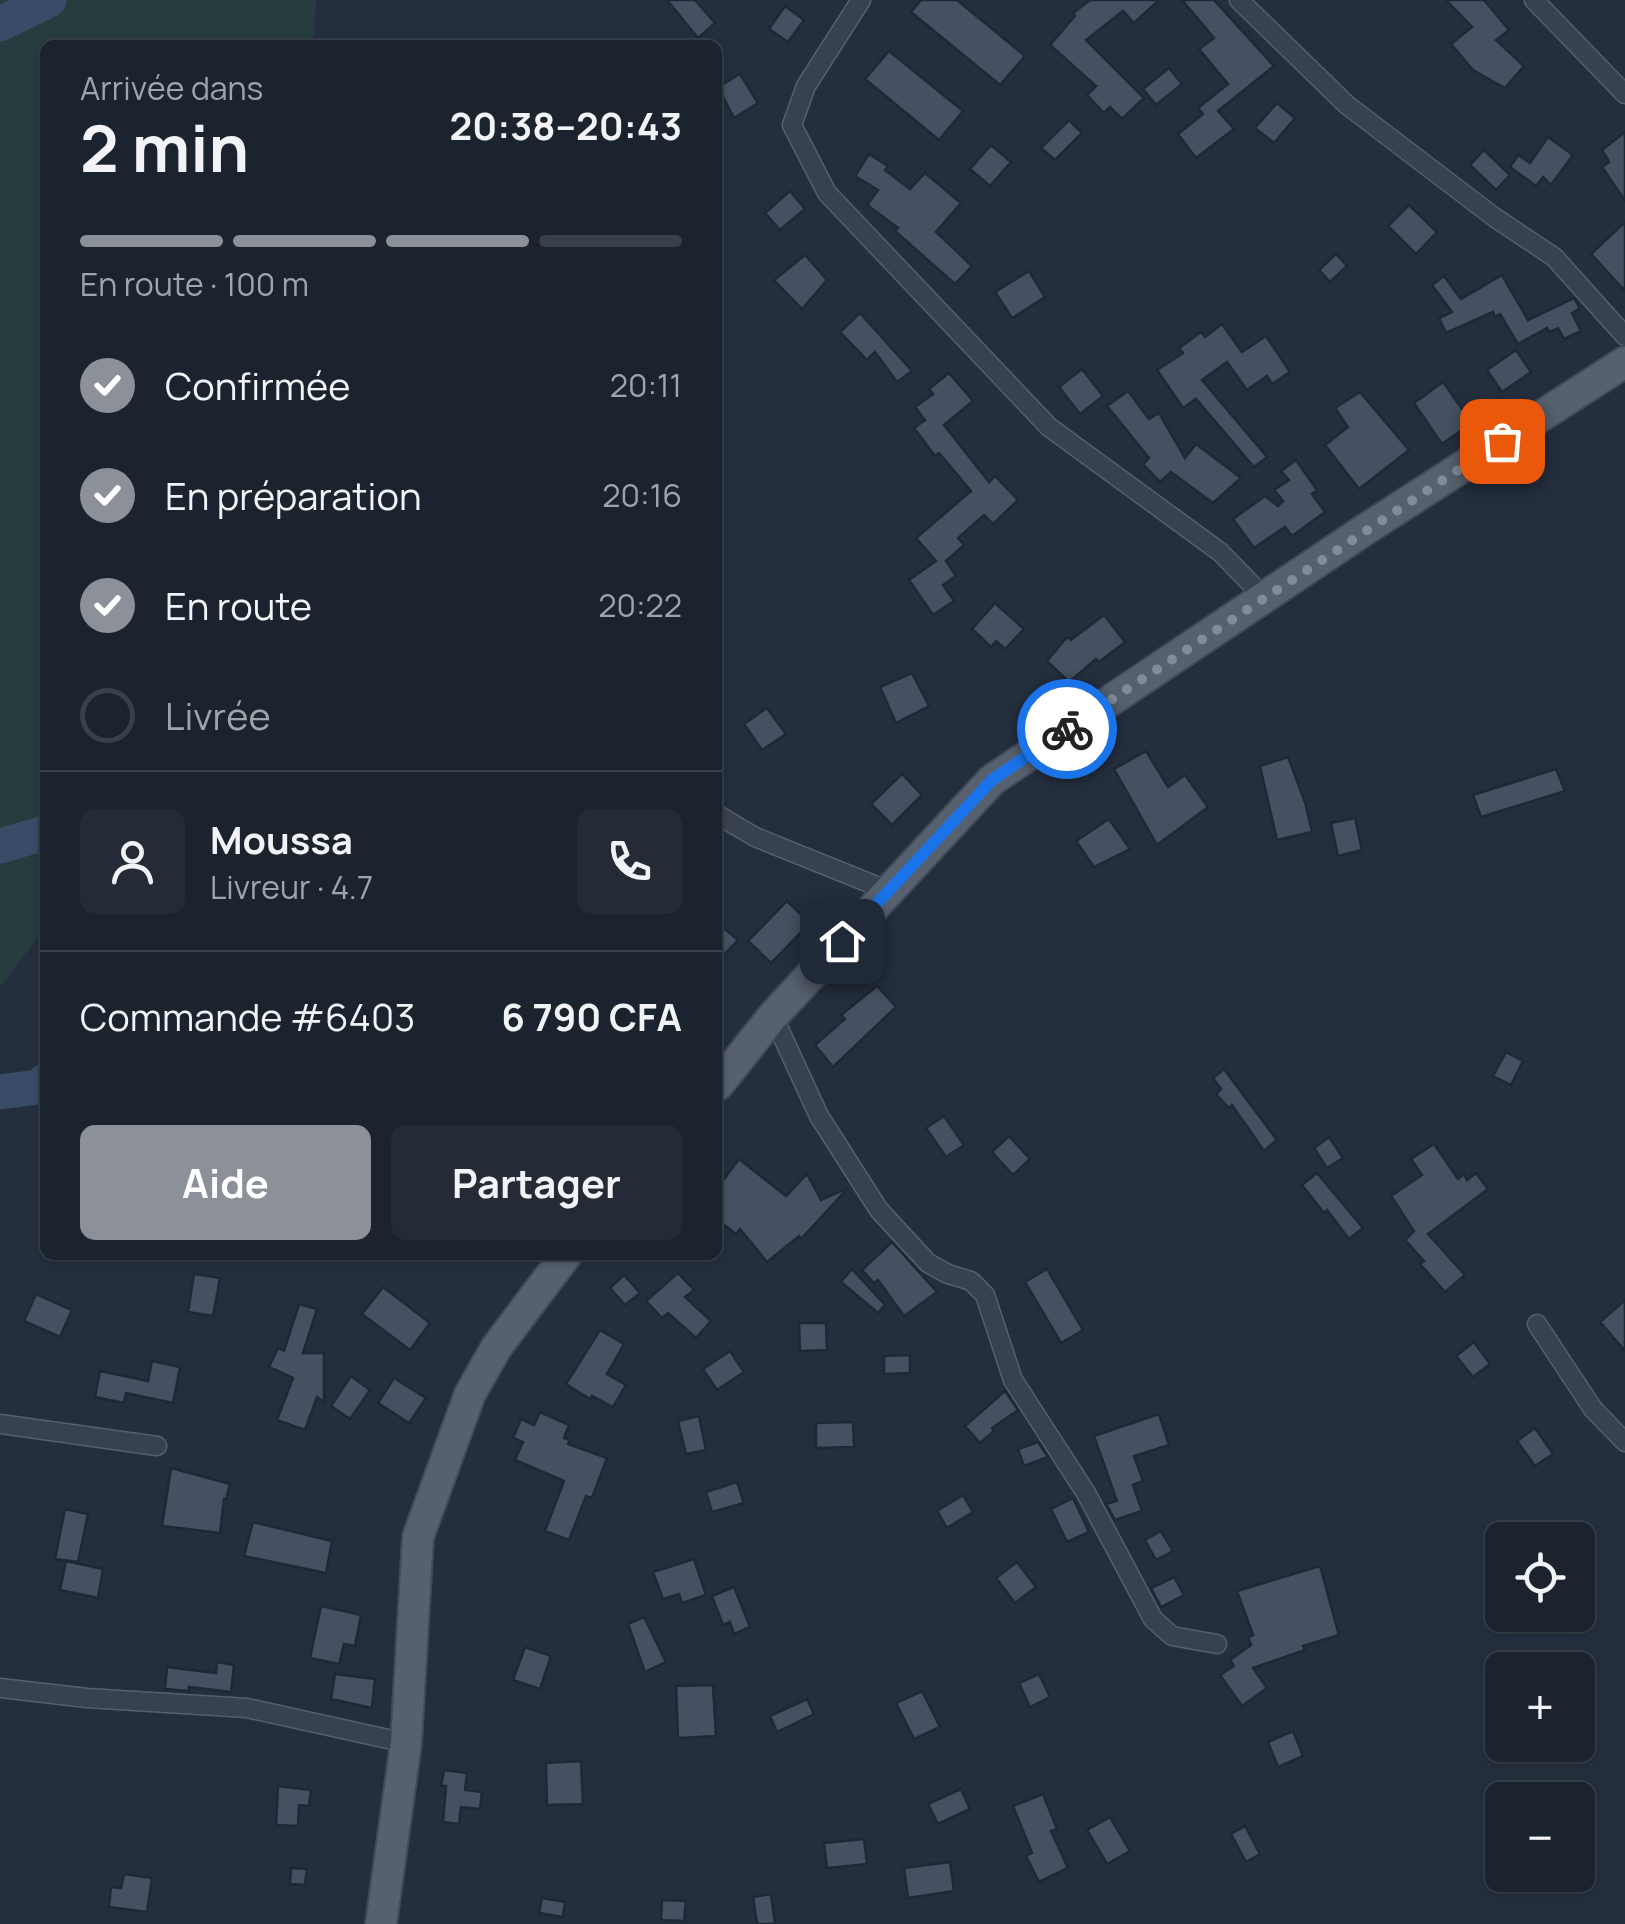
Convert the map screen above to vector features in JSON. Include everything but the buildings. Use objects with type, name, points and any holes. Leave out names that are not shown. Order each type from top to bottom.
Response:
[{"type":"main road","points":[[722,1080],[773,1016],[992,780],[1264,596],[1625,362]]},
{"type":"main road","points":[[380,1924],[406,1743],[418,1537],[470,1394],[496,1348],[562,1260]]},
{"type":"street","points":[[862,0],[806,86],[792,125],[826,193],[1048,427],[1220,552],[1264,596]]},
{"type":"street","points":[[1239,0],[1347,105],[1494,217],[1554,256],[1625,336]]},
{"type":"street","points":[[1534,0],[1625,94]]},
{"type":"street","points":[[722,817],[755,837],[889,891]]},
{"type":"street","points":[[773,1016],[819,1116],[879,1210],[928,1264],[971,1281],[985,1294],[1013,1380],[1094,1507],[1153,1620],[1172,1636],[1217,1644]]},
{"type":"street","points":[[1536,1324],[1592,1408],[1625,1442]]},
{"type":"street","points":[[0,1424],[157,1446]]},
{"type":"street","points":[[0,1688],[247,1708],[406,1743]]},
{"type":"green space","points":[[0,0],[316,0],[313,40],[40,40],[40,935],[0,987]]},
{"type":"waterway","points":[[0,24],[49,0]]},
{"type":"waterway","points":[[0,846],[40,834]]},
{"type":"waterway","points":[[0,1092],[40,1086]]},
{"type":"way so far","points":[[1067,729],[1502,441]]},
{"type":"route","points":[[842,941],[992,780],[1067,729]]}]
